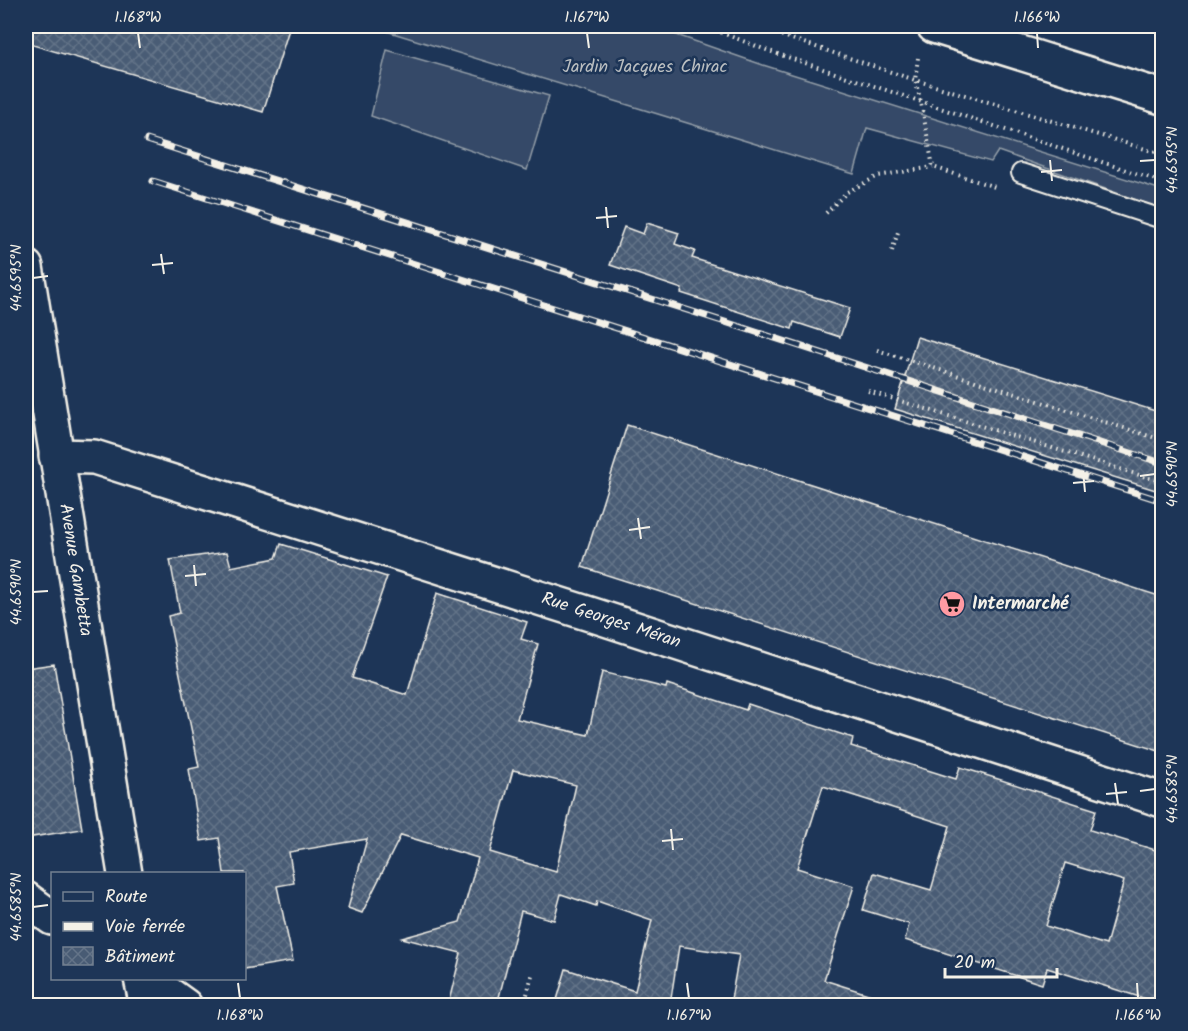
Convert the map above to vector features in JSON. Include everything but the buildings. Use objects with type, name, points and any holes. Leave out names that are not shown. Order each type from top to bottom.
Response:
[{"type":"street","points":[[934,26],[1162,97]]},
{"type":"street","name":"Avenue Gambetta","points":[[26,267],[126,872]]},
{"type":"street","name":"Rue Georges Méran","points":[[56,456],[94,457],[593,615],[1162,800]]},
{"type":"street","points":[[26,899],[51,917]]},
{"type":"street","points":[[143,980],[147,1005]]},
{"type":"street","points":[[146,980],[185,1005]]},
{"type":"lane","points":[[1021,172],[1162,219]]},
{"type":"path","points":[[704,26],[769,51],[1162,182]]},
{"type":"path","points":[[753,26],[915,80],[1162,154]]},
{"type":"path","points":[[826,213],[847,192],[878,176],[933,167]]},
{"type":"path","points":[[892,251],[899,229]]},
{"type":"path","points":[[877,350],[1162,440]]},
{"type":"path","points":[[868,391],[1162,482]]},
{"type":"path","points":[[524,1005],[532,975]]},
{"type":"green space","name":"Jardin Jacques Chirac","points":[[370,26],[651,26],[763,65],[1162,190],[1162,209],[998,151],[991,162],[867,128],[854,174]]},
{"type":"green space","points":[[387,50],[549,96],[527,170],[371,116]]},
{"type":"railway","points":[[147,140],[725,322],[1162,463]]},
{"type":"railway","points":[[153,181],[1162,501]]},
{"type":"place","name":"Intermarché","points":[[952,604]]}]
